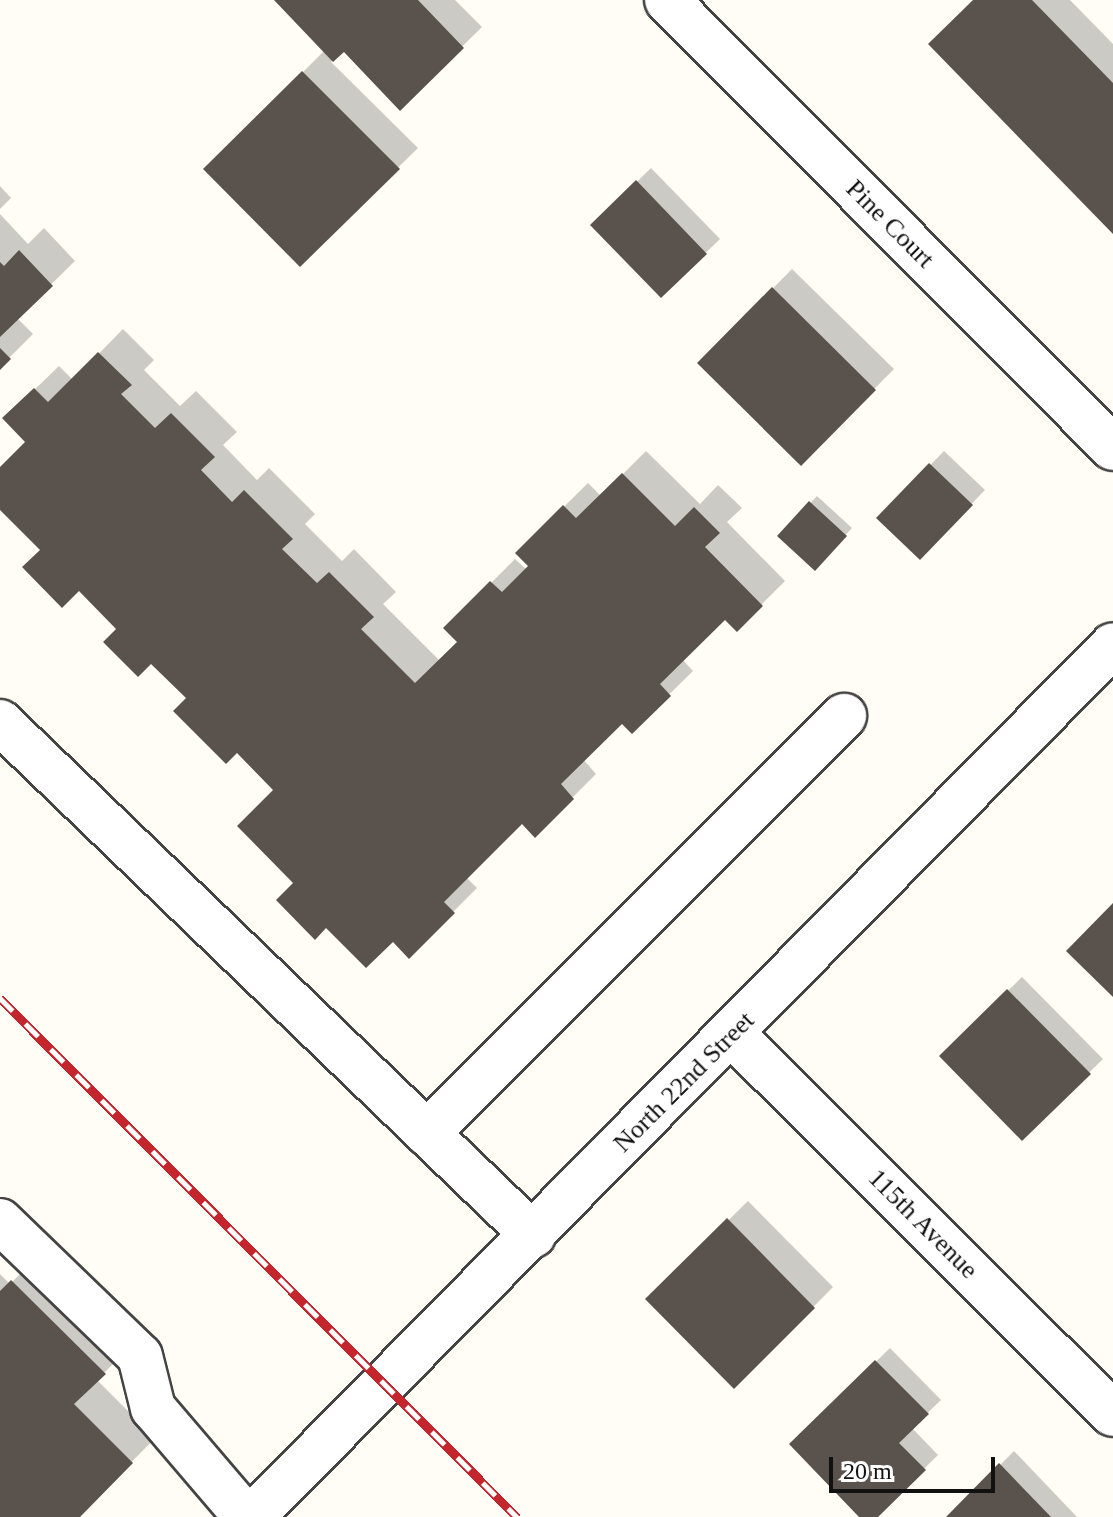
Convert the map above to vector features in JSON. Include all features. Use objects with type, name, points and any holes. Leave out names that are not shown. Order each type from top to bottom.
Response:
[{"type":"street","name":"Pine Court","points":[[667,0],[1113,448]]},
{"type":"street","name":"North 22nd Street","points":[[255,1515],[1113,645]]},
{"type":"street","points":[[427,1133],[844,716]]},
{"type":"street","points":[[0,722],[533,1235]]},
{"type":"street","name":"115th Avenue","points":[[732,1034],[1113,1414]]},
{"type":"street","points":[[0,1221],[140,1356],[153,1408],[255,1515]]},
{"type":"building","points":[[274,0],[418,0],[464,48],[400,111],[344,52],[333,62]]},
{"type":"building","points":[[973,0],[1032,0],[1113,83],[1113,234],[928,44]]},
{"type":"building","points":[[302,71],[400,169],[300,267],[203,169]]},
{"type":"building","points":[[636,180],[707,254],[661,298],[590,225]]},
{"type":"building","points":[[19,250],[53,286],[0,337],[0,262],[4,266]]},
{"type":"building","points":[[772,287],[876,390],[801,466],[697,363]]},
{"type":"building","points":[[0,348],[11,359],[0,370]]},
{"type":"building","points":[[98,352],[132,385],[121,394],[155,428],[171,413],[215,457],[201,470],[232,502],[244,490],[293,539],[282,549],[317,583],[329,572],[374,617],[361,629],[415,683],[457,642],[443,628],[490,581],[502,592],[528,566],[515,553],[563,505],[576,518],[622,473],[675,526],[694,507],[720,533],[705,547],[763,606],[737,632],[725,620],[660,684],[671,696],[632,734],[622,724],[561,784],[574,799],[535,838],[522,824],[444,902],[455,913],[409,959],[393,942],[366,968],[326,928],[315,940],[276,900],[293,883],[237,826],[273,790],[237,753],[226,764],[173,711],[186,698],[151,664],[138,677],[103,642],[116,629],[79,591],[62,608],[22,567],[40,550],[0,510],[0,467],[25,442],[2,418],[34,388],[48,402]]},
{"type":"building","points":[[929,463],[973,505],[920,560],[876,518]]},
{"type":"building","points":[[809,501],[847,536],[815,571],[777,536]]},
{"type":"building","points":[[1113,903],[1113,997],[1066,951]]},
{"type":"building","points":[[1007,989],[1091,1074],[1022,1141],[939,1056]]},
{"type":"building","points":[[727,1218],[815,1308],[734,1389],[645,1299]]},
{"type":"building","points":[[11,1280],[106,1374],[74,1404],[133,1463],[80,1517],[0,1517],[0,1291]]},
{"type":"building","points":[[875,1360],[929,1414],[899,1443],[926,1470],[878,1517],[859,1517],[789,1444]]},
{"type":"building","points":[[999,1463],[1051,1517],[946,1517]]},
{"type":"railway","points":[[0,998],[517,1517]]}]
